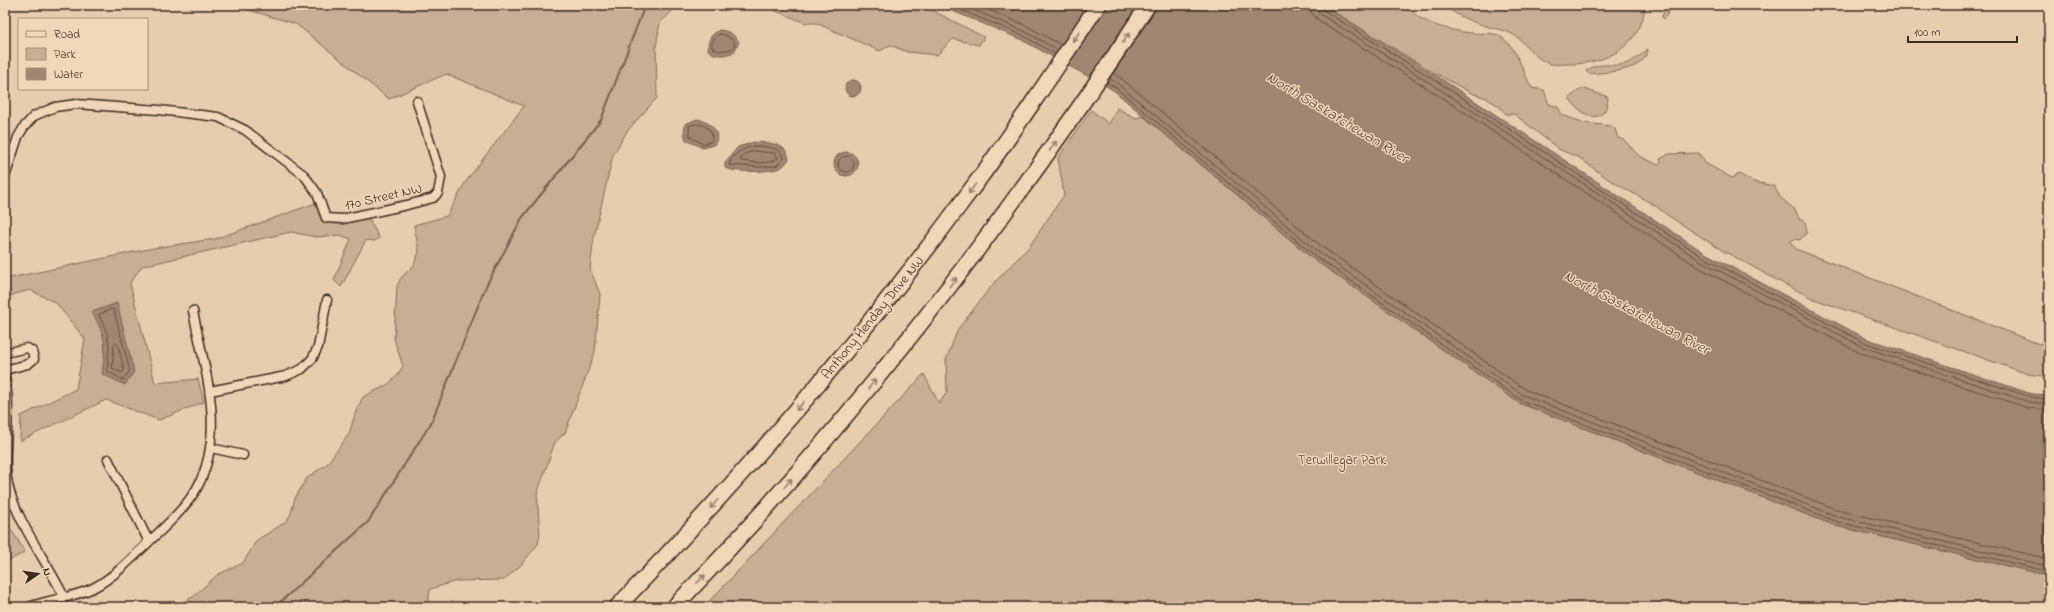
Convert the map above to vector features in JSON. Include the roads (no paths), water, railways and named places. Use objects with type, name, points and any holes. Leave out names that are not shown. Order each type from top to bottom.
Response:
[{"type":"highway","name":"Anthony Henday Drive NW","points":[[617,607],[676,545],[803,402],[891,295],[994,157],[1098,5]]},
{"type":"highway","points":[[674,607],[773,500],[835,429],[958,276],[1031,178],[1092,90],[1148,5]]},
{"type":"street","name":"170 Street NW","points":[[5,177],[18,136],[34,116],[45,110],[64,104],[159,110],[211,116],[237,125],[304,175],[317,193],[326,218],[342,219],[406,206],[434,198],[440,189],[441,177],[417,101]]},
{"type":"street","points":[[210,390],[286,376],[302,369],[312,359],[318,347],[327,300]]},
{"type":"street","points":[[29,607],[92,589],[122,566],[149,542],[182,508],[196,489],[206,469],[211,448],[213,427],[210,390],[193,311]]},
{"type":"street","points":[[5,353],[27,348],[32,351],[34,359],[28,364],[5,370]]},
{"type":"street","points":[[5,380],[9,408],[6,440],[6,475],[11,495],[64,597]]},
{"type":"street","points":[[211,448],[243,455]]},
{"type":"street","points":[[108,459],[149,542]]},
{"type":"water","name":"North Saskatchewan River","points":[[938,5],[1322,5],[1443,80],[1705,253],[1865,338],[2032,394],[2049,395],[2049,574],[2042,574],[1836,526],[1519,403],[1312,258],[1113,90],[1020,39]]},
{"type":"water","points":[[719,30],[731,33],[737,39],[739,42],[734,52],[721,55],[714,54],[708,50],[710,38]]},
{"type":"water","points":[[850,80],[856,80],[861,85],[859,94],[856,96],[850,96],[845,91],[845,85]]},
{"type":"water","points":[[697,119],[706,122],[716,132],[717,136],[714,145],[703,148],[686,140],[684,133],[685,124]]},
{"type":"water","points":[[754,142],[776,144],[785,149],[789,159],[781,168],[772,170],[743,171],[725,168],[725,162],[738,147]]},
{"type":"water","points":[[841,152],[851,152],[858,159],[858,169],[851,176],[841,176],[834,169],[834,159]]},
{"type":"water","points":[[117,303],[134,372],[125,385],[102,374],[105,348],[103,336],[92,312]]},
{"type":"waterway","points":[[275,607],[368,522],[431,423],[486,286],[522,218],[601,120],[645,5]]},
{"type":"park label","name":"Terwillegar Park","points":[[1342,459]]}]
